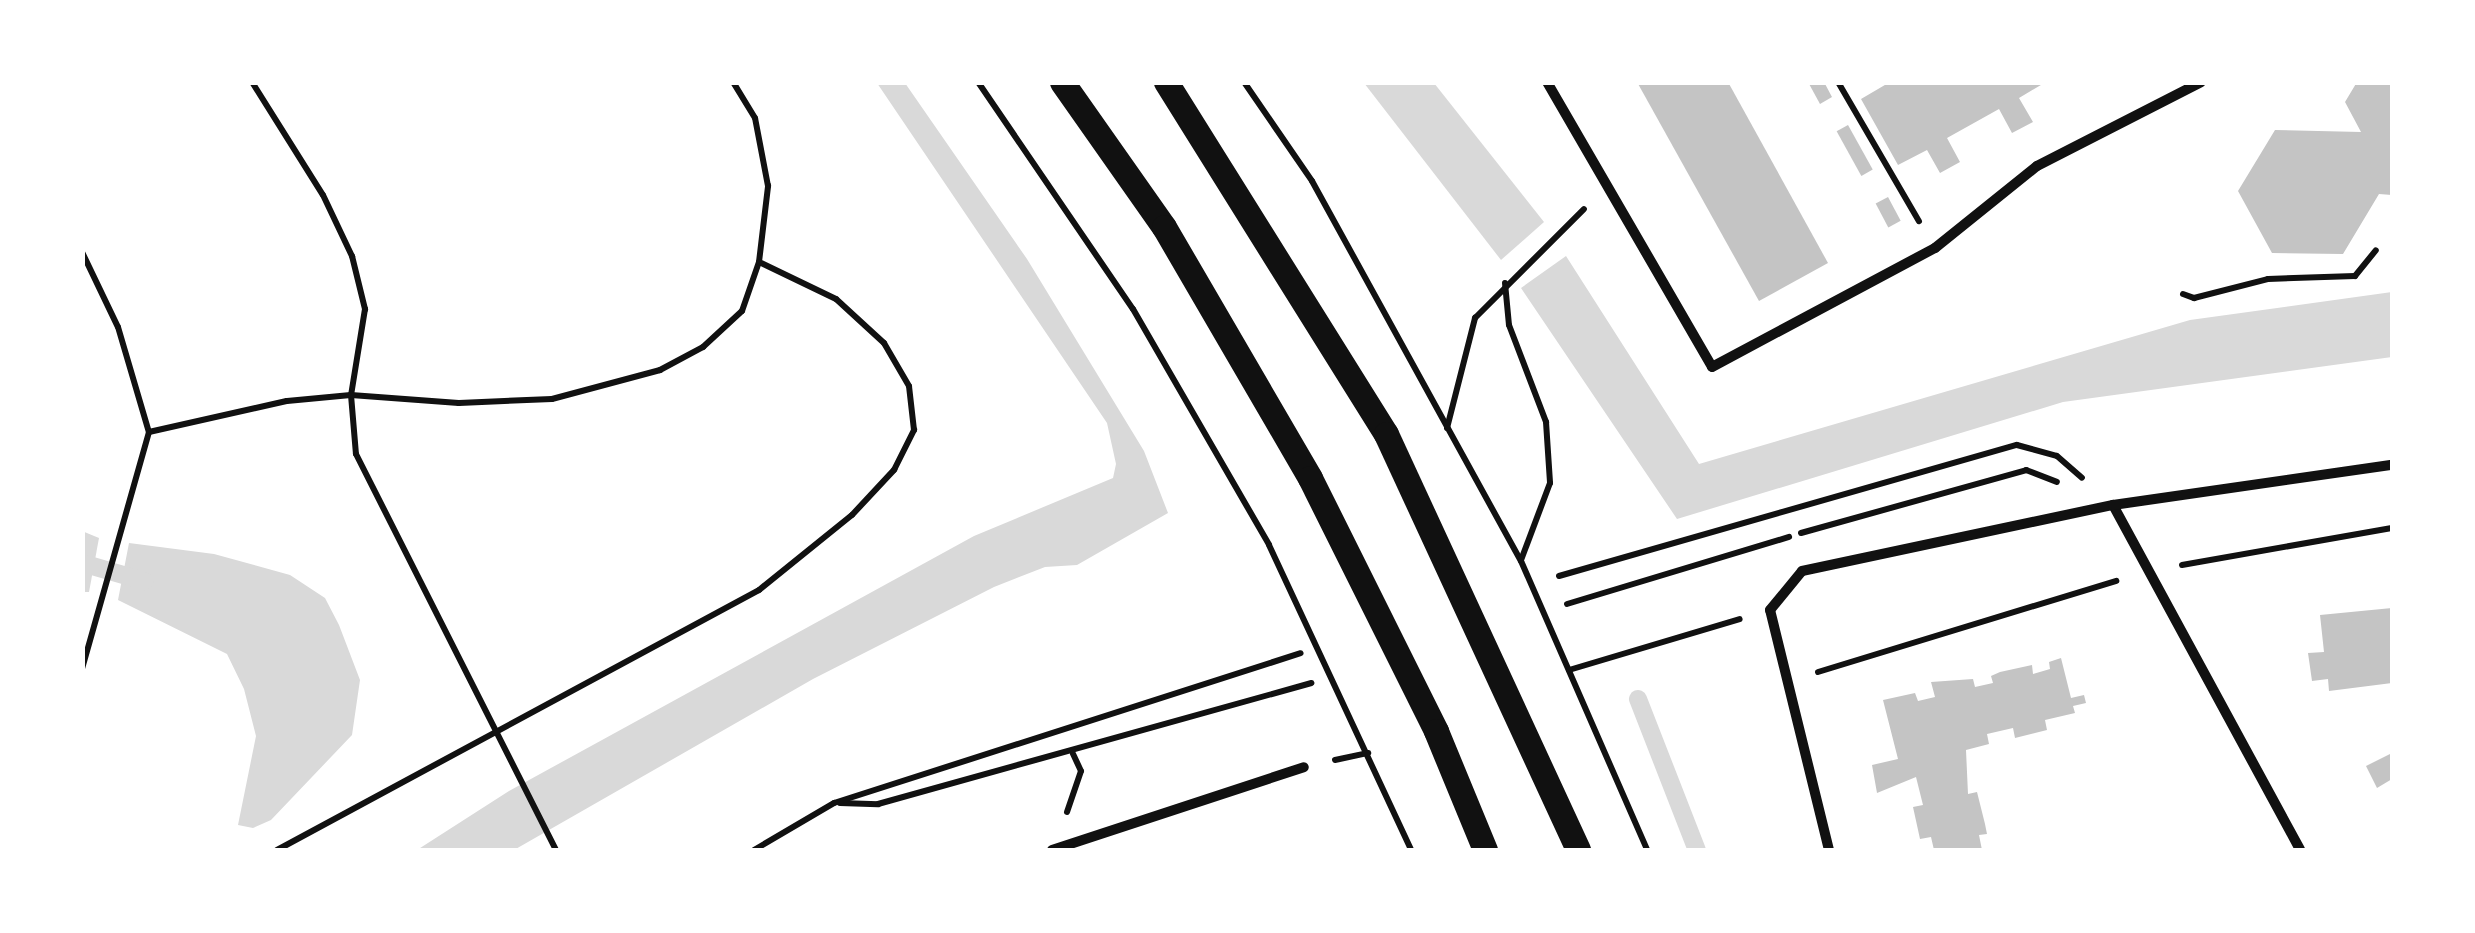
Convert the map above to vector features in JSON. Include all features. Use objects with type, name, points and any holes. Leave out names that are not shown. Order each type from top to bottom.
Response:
[{"type":"main road","points":[[1062,82],[1164,227],[1310,478],[1436,731],[1485,850]]},
{"type":"main road","points":[[1166,82],[1386,434],[1578,850]]},
{"type":"street","points":[[1547,82],[1712,367],[1935,248],[2037,166],[2202,82]]},
{"type":"street","points":[[1830,850],[1770,610],[1802,571],[2114,505],[2392,464]]},
{"type":"street","points":[[2114,505],[2300,850]]},
{"type":"street","points":[[1052,850],[1304,767]]},
{"type":"path","points":[[252,82],[323,194],[352,256],[364,310],[351,395],[356,454],[553,848]]},
{"type":"path","points":[[149,432],[287,400],[351,395],[459,402],[594,392],[660,370],[703,347],[742,311],[759,262],[765,159],[755,118],[733,82]]},
{"type":"path","points":[[978,82],[1133,308],[1269,545],[1412,850]]},
{"type":"path","points":[[1244,82],[1312,181],[1521,561],[1648,850]]},
{"type":"path","points":[[1838,82],[1935,248]]},
{"type":"path","points":[[1447,428],[1475,318],[1505,283],[1609,191]]},
{"type":"path","points":[[2183,294],[2194,298],[2268,279],[2355,276],[2376,250]]},
{"type":"path","points":[[82,252],[118,327],[149,432],[118,530],[103,615],[82,669]]},
{"type":"path","points":[[277,850],[759,590],[852,515],[894,470],[914,430],[909,386],[884,343],[836,299],[759,262]]},
{"type":"path","points":[[1505,283],[1509,324],[1546,422],[1550,483],[1521,561]]},
{"type":"path","points":[[1559,576],[2017,446],[2057,456],[2114,505]]},
{"type":"path","points":[[1787,682],[2150,571],[2392,528]]},
{"type":"path","points":[[1568,670],[1770,610]]},
{"type":"path","points":[[754,850],[834,803],[1300,653]]},
{"type":"path","points":[[834,803],[878,804],[1073,753],[1310,683]]},
{"type":"path","points":[[1073,753],[1081,771],[1066,816],[1075,842]]},
{"type":"shaded area","points":[[877,83],[905,83],[1027,259],[1144,451],[1168,513],[1077,565],[1045,567],[994,587],[813,679],[514,850],[417,850],[509,791],[974,536],[1113,478],[1116,464],[1107,423]]},
{"type":"shaded area","points":[[1364,83],[1434,83],[1544,222],[1501,260]]},
{"type":"shaded area","points":[[1566,256],[1699,464],[2190,320],[2392,292],[2392,357],[2063,402],[1677,519],[1521,288]]},
{"type":"shaded area","points":[[82,531],[99,538],[89,592],[83,592]]},
{"type":"shaded area","points":[[129,543],[214,554],[290,575],[325,598],[339,625],[360,680],[352,735],[271,820],[253,828],[238,825],[256,736],[244,689],[227,654],[118,600]]},
{"type":"building","points":[[1637,82],[1728,82],[1828,263],[1759,301]]},
{"type":"building","points":[[1808,82],[1824,82],[1832,97],[1820,104]]},
{"type":"building","points":[[1890,82],[2046,82],[2019,98],[2033,122],[2012,133],[1999,109],[1947,138],[1960,162],[1940,173],[1927,150],[1898,165],[1861,99]]},
{"type":"building","points":[[2357,82],[2392,82],[2392,195],[2379,194],[2343,254],[2272,253],[2238,191],[2275,130],[2361,132],[2345,102]]},
{"type":"building","points":[[1848,125],[1873,170],[1861,176],[1837,131]]},
{"type":"building","points":[[1888,197],[1901,221],[1888,227],[1876,204]]},
{"type":"building","points":[[2392,608],[2392,683],[2329,691],[2328,679],[2312,681],[2308,653],[2324,652],[2320,615]]},
{"type":"building","points":[[2061,658],[2071,698],[2084,695],[2086,703],[2073,706],[2075,713],[2045,720],[2047,730],[2015,738],[2013,728],[1987,734],[1989,744],[1966,750],[1968,794],[1977,792],[1987,834],[1979,835],[1982,850],[1934,850],[1931,837],[1920,839],[1913,807],[1923,805],[1916,777],[1877,793],[1872,765],[1898,759],[1883,700],[1915,693],[1918,701],[1935,697],[1931,682],[1973,679],[1975,687],[1993,683],[1991,676],[2000,672],[2032,665],[2033,674],[2050,669],[2049,662]]},
{"type":"building","points":[[2392,753],[2392,779],[2377,788],[2366,766]]},
{"type":"waterway","points":[[82,563],[144,581]]},
{"type":"waterway","points":[[1638,699],[1697,850]]}]
